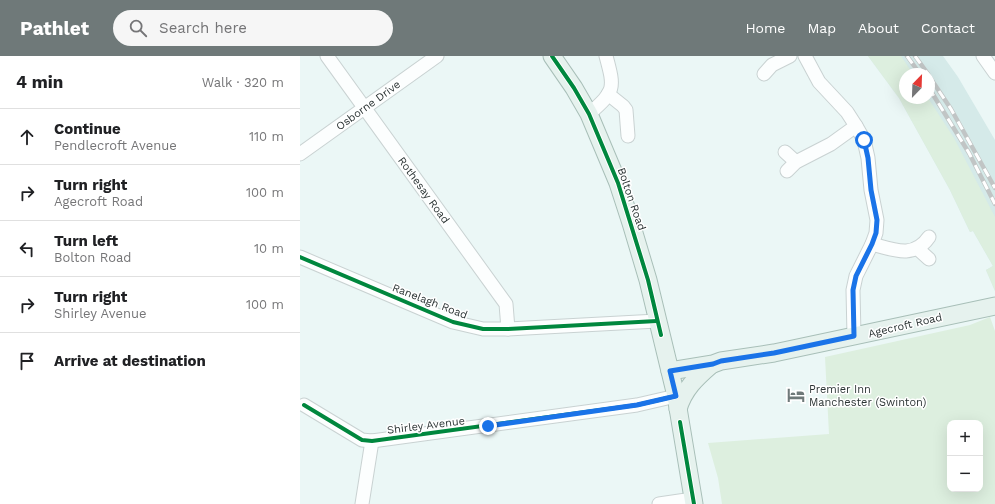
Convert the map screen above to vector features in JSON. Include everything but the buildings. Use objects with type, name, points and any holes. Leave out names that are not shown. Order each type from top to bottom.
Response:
[{"type":"main road","name":"Bolton Road","points":[[552,56],[574,88],[589,114],[618,183],[648,280],[669,366],[677,402],[693,502]]},
{"type":"main road","name":"Agecroft Road","points":[[669,366],[717,362],[774,353],[995,306]]},
{"type":"main road","points":[[677,402],[692,382],[717,362]]},
{"type":"street","name":"Rothesay Road","points":[[327,56],[506,304],[508,329]]},
{"type":"street","name":"Osborne Drive","points":[[300,154],[437,56]]},
{"type":"street","points":[[589,114],[608,94],[612,81],[606,56]]},
{"type":"street","points":[[764,74],[772,65],[790,56]]},
{"type":"street","points":[[805,56],[819,82],[847,112],[856,126],[864,140],[868,158],[871,190],[877,220],[876,233],[856,276],[853,290],[854,336]]},
{"type":"street","points":[[983,56],[995,73]]},
{"type":"street","points":[[608,94],[626,110],[628,136]]},
{"type":"street","points":[[785,152],[791,167],[831,144],[856,126]]},
{"type":"street","points":[[872,244],[896,251],[908,252],[918,249],[924,245],[929,237]]},
{"type":"street","points":[[918,249],[929,259]]},
{"type":"street","name":"Ranelagh Road","points":[[300,257],[454,322],[484,329],[657,321]]},
{"type":"street","name":"Shirley Avenue","points":[[304,405],[362,440],[372,440],[637,405],[677,402]]},
{"type":"street","points":[[362,504],[372,440]]},
{"type":"street","points":[[659,504],[693,502]]},
{"type":"shaded area","points":[[868,56],[943,56],[958,77],[995,140],[995,291],[986,270],[993,266],[973,231],[970,232],[950,190],[902,104],[935,104],[935,68],[899,68],[899,98]]},
{"type":"green space","points":[[868,56],[901,56],[909,68],[899,68],[899,98]]},
{"type":"green space","points":[[902,104],[932,104],[954,138],[995,217],[995,291],[986,270],[993,266],[973,231],[970,232],[950,190]]},
{"type":"green space","points":[[990,317],[995,331],[995,504],[722,504],[718,478],[708,443],[829,434],[825,357],[970,325]]},
{"type":"railway","points":[[907,56],[916,68]]},
{"type":"railway","points":[[915,56],[924,68]]},
{"type":"railway","points":[[935,85],[951,109],[995,188]]},
{"type":"railway","points":[[935,98],[969,153],[995,204]]},
{"type":"cycle path","points":[[552,56],[574,88],[589,114],[618,183],[648,280],[661,335]]},
{"type":"cycle path","points":[[300,257],[453,322],[483,329],[657,321]]},
{"type":"cycle path","points":[[304,405],[362,440],[372,441],[637,405],[676,396]]},
{"type":"cycle path","points":[[680,422],[694,504]]},
{"type":"place","name":"Premier Inn Manchester (Swinton)","points":[[796,395]]},
{"type":"route","points":[[488,426],[637,405],[676,396],[670,371],[774,353],[854,336],[852,304],[853,290],[856,276],[876,233],[877,220],[864,140]]}]
